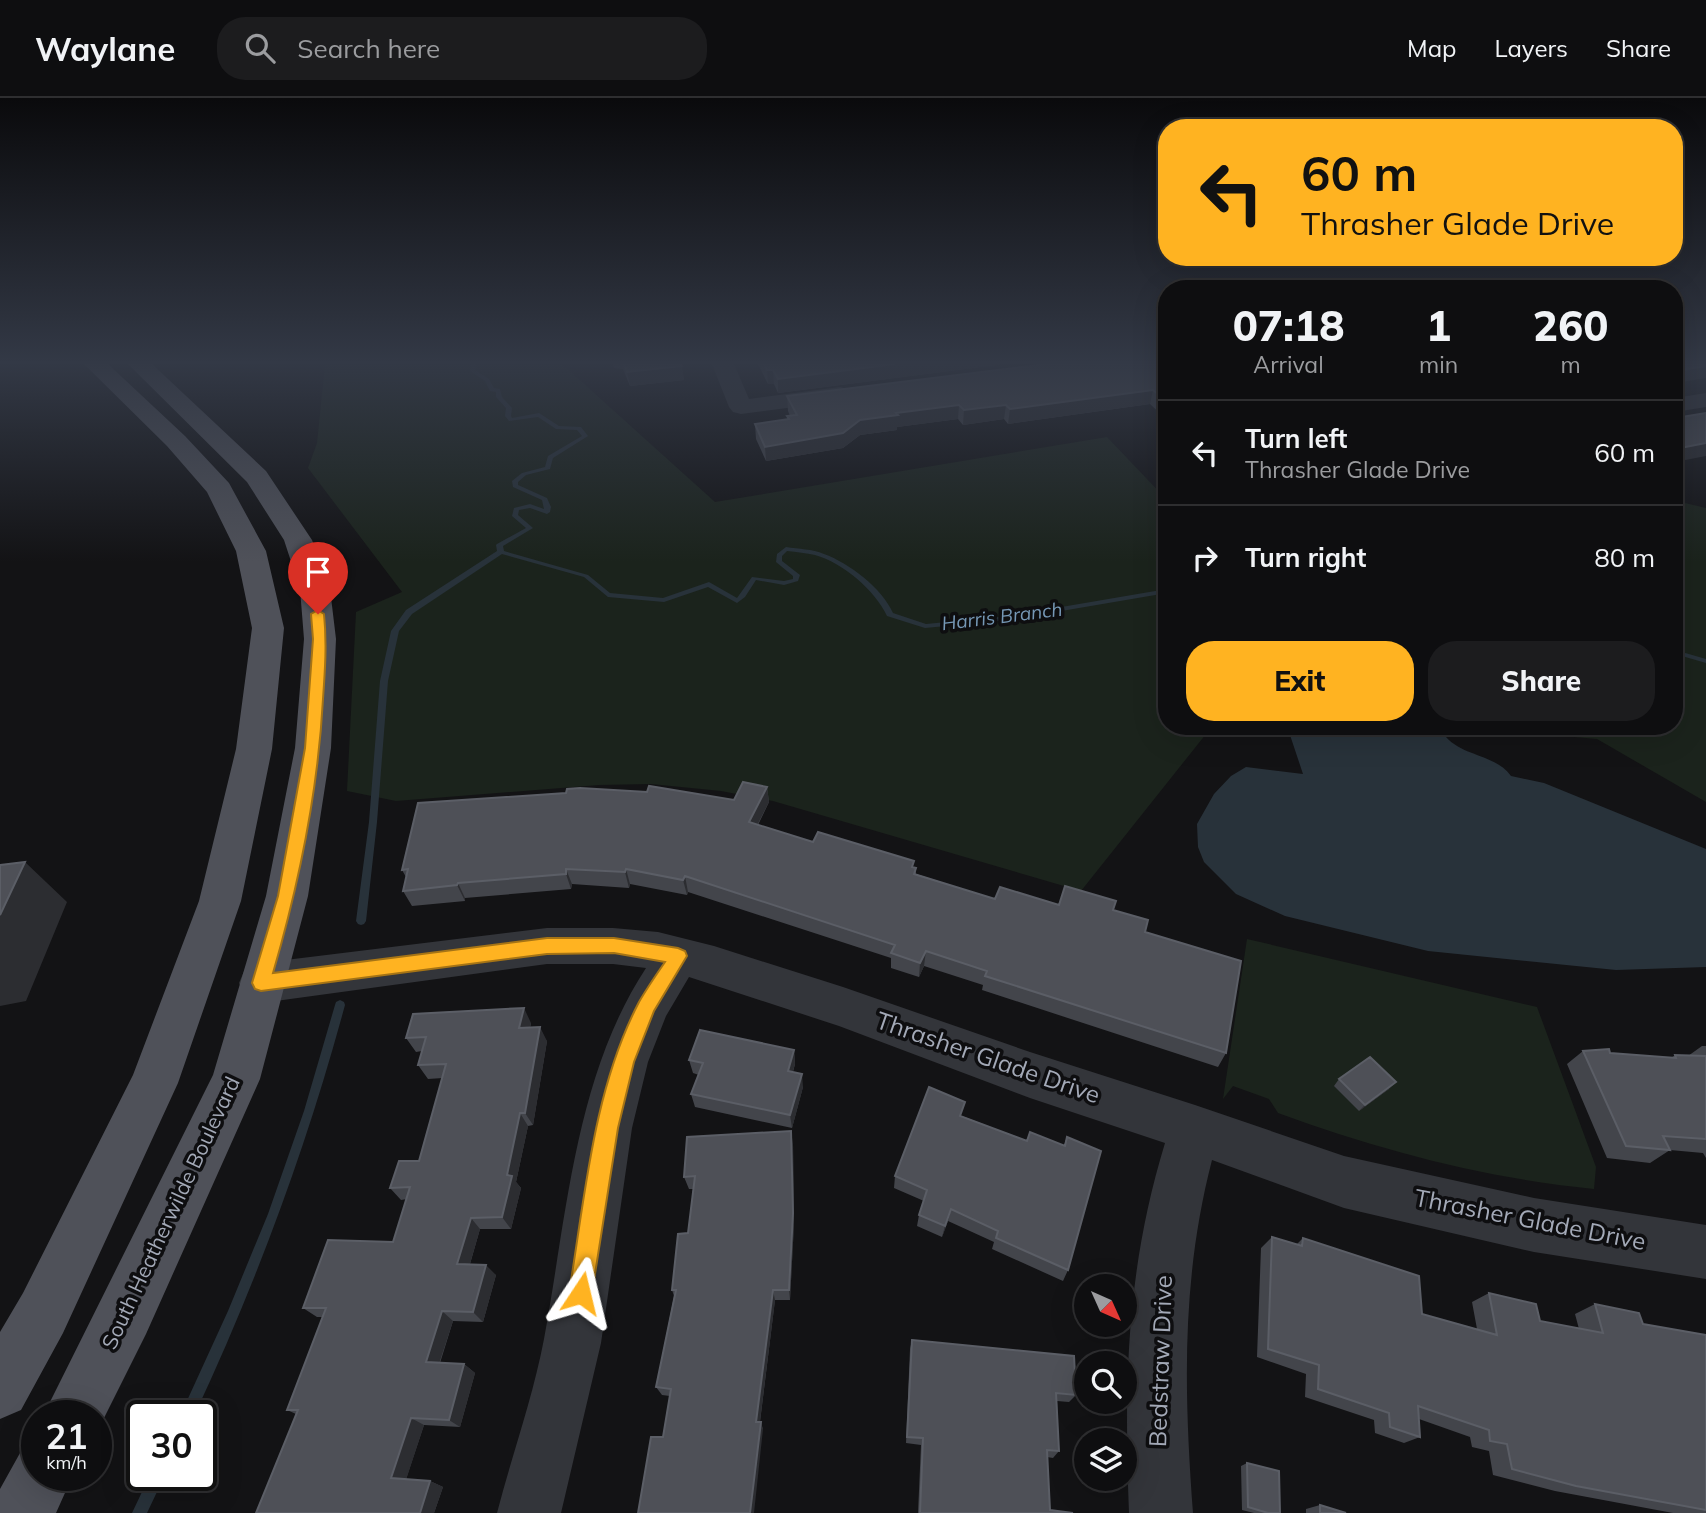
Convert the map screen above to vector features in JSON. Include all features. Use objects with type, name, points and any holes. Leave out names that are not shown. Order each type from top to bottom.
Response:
[{"type":"main road","name":"South Heatherwilde Boulevard","points":[[81,1400],[127,1314],[236,1079],[287,896],[313,748],[320,639],[316,589],[298,540],[261,483],[185,430]]},
{"type":"main road","name":"South Heatherwilde Boulevard","points":[[0,1389],[43,1313],[154,1083],[220,901],[254,748],[268,628],[251,551],[189,430]]},
{"type":"main road","points":[[22,1513],[34,1491]]},
{"type":"street","name":"Thrasher Glade Drive","points":[[261,983],[547,946],[614,946],[678,956],[843,1007],[1030,1075],[1195,1129],[1344,1182],[1534,1225],[1706,1252]]},
{"type":"street","points":[[529,1513],[572,1343],[607,1128],[624,1062],[646,1007],[678,956]]},
{"type":"street","name":"Bedstraw Drive","points":[[1161,1513],[1156,1427],[1160,1293],[1175,1197],[1195,1129]]},
{"type":"shaded area","points":[[318,430],[635,430],[715,502],[1107,437],[1158,491],[1158,735],[1205,735],[1081,891],[773,801],[721,791],[651,784],[599,785],[396,801],[347,791],[356,612],[402,592],[308,468],[317,443]]},
{"type":"shaded area","points":[[1683,503],[1706,508],[1706,802],[1597,739],[1551,735],[1683,735]]},
{"type":"shaded area","points":[[1290,735],[1446,737],[1453,744],[1497,763],[1511,776],[1544,783],[1706,849],[1706,967],[1616,970],[1428,951],[1285,916],[1236,894],[1204,862],[1198,847],[1197,824],[1214,794],[1231,776],[1246,767],[1303,774]]},
{"type":"shaded area","points":[[1247,939],[1537,1007],[1596,1167],[1594,1189],[1513,1178],[1395,1151],[1278,1113],[1269,1099],[1233,1086],[1223,1099]]},
{"type":"building","points":[[758,430],[847,430],[843,433],[765,447]]},
{"type":"building","points":[[1683,430],[1706,430],[1706,443],[1683,447]]},
{"type":"building","points":[[743,782],[767,787],[749,822],[813,842],[818,832],[914,861],[914,874],[995,899],[1000,887],[1059,905],[1065,886],[1116,901],[1113,910],[1148,920],[1145,932],[1241,961],[1226,1053],[985,976],[987,971],[926,951],[920,963],[891,953],[895,945],[685,876],[683,880],[626,869],[625,872],[566,869],[566,874],[458,883],[403,891],[408,869],[402,870],[418,803],[566,793],[567,789],[580,788],[647,792],[649,786],[734,800]]},
{"type":"building","points":[[25,862],[0,915],[0,865]]},
{"type":"building","points":[[524,1008],[519,1028],[540,1027],[525,1113],[520,1113],[507,1175],[512,1176],[502,1217],[471,1218],[457,1264],[486,1265],[473,1312],[442,1311],[426,1362],[464,1364],[449,1420],[411,1418],[391,1478],[430,1481],[420,1513],[256,1513],[298,1410],[287,1410],[326,1308],[303,1308],[328,1240],[393,1242],[410,1187],[390,1188],[399,1161],[419,1161],[446,1064],[418,1065],[426,1037],[406,1038],[413,1014]]},
{"type":"building","points":[[700,1030],[794,1050],[788,1071],[802,1074],[790,1115],[691,1094],[703,1063],[689,1060]]},
{"type":"building","points":[[1609,1049],[1610,1053],[1676,1058],[1675,1055],[1706,1056],[1706,1139],[1663,1136],[1670,1150],[1626,1146],[1583,1051]]},
{"type":"building","points":[[1370,1057],[1396,1082],[1365,1105],[1339,1079]]},
{"type":"building","points":[[929,1087],[965,1102],[960,1116],[1027,1141],[1030,1132],[1065,1146],[1067,1137],[1101,1151],[1068,1270],[996,1238],[998,1231],[951,1209],[945,1226],[919,1215],[927,1190],[895,1176]]},
{"type":"building","points":[[791,1131],[793,1213],[789,1290],[773,1290],[756,1422],[761,1422],[750,1513],[638,1513],[651,1437],[663,1437],[671,1389],[656,1387],[676,1290],[672,1290],[678,1234],[688,1233],[695,1176],[684,1177],[687,1137]]},
{"type":"building","points":[[1272,1237],[1302,1246],[1303,1238],[1419,1276],[1422,1314],[1497,1335],[1489,1293],[1536,1304],[1540,1321],[1603,1333],[1595,1304],[1639,1313],[1643,1324],[1706,1335],[1706,1510],[1576,1486],[1512,1469],[1507,1444],[1490,1441],[1489,1430],[1418,1406],[1420,1437],[1390,1427],[1389,1413],[1318,1389],[1319,1365],[1268,1349]]},
{"type":"building","points":[[912,1340],[1074,1356],[1074,1395],[1056,1393],[1059,1451],[1047,1450],[1050,1510],[1073,1513],[920,1513],[923,1438],[907,1437]]},
{"type":"building","points":[[1247,1463],[1279,1471],[1280,1513],[1268,1513],[1248,1507]]},
{"type":"building","points":[[1320,1505],[1346,1513],[1320,1513]]},
{"type":"waterway","name":"Harris Branch","points":[[501,552],[499,545],[530,528],[515,516],[516,509],[530,506],[547,512],[548,507],[545,499],[515,486],[515,481],[524,474],[548,468],[550,457],[585,436],[581,430]]},
{"type":"waterway","name":"Harris Branch","points":[[501,552],[586,576],[608,595],[664,600],[709,584],[737,601],[754,578],[784,583],[796,580],[797,575],[779,562],[779,555],[786,549],[815,553],[832,560],[872,589],[887,606],[890,614],[925,626],[1009,618],[1158,593]]},
{"type":"waterway","points":[[361,921],[373,822],[384,681],[395,631],[409,612],[501,552]]},
{"type":"waterway","name":"Harris Branch","points":[[1683,654],[1706,661]]},
{"type":"waterway","points":[[194,1400],[233,1316],[274,1214],[309,1111],[340,1005]]},
{"type":"waterway","points":[[139,1513],[150,1491]]},
{"type":"route","points":[[318,614],[320,639],[313,748],[287,896],[261,983],[547,946],[614,946],[678,956],[646,1007],[624,1062],[607,1128],[581,1293]]}]
